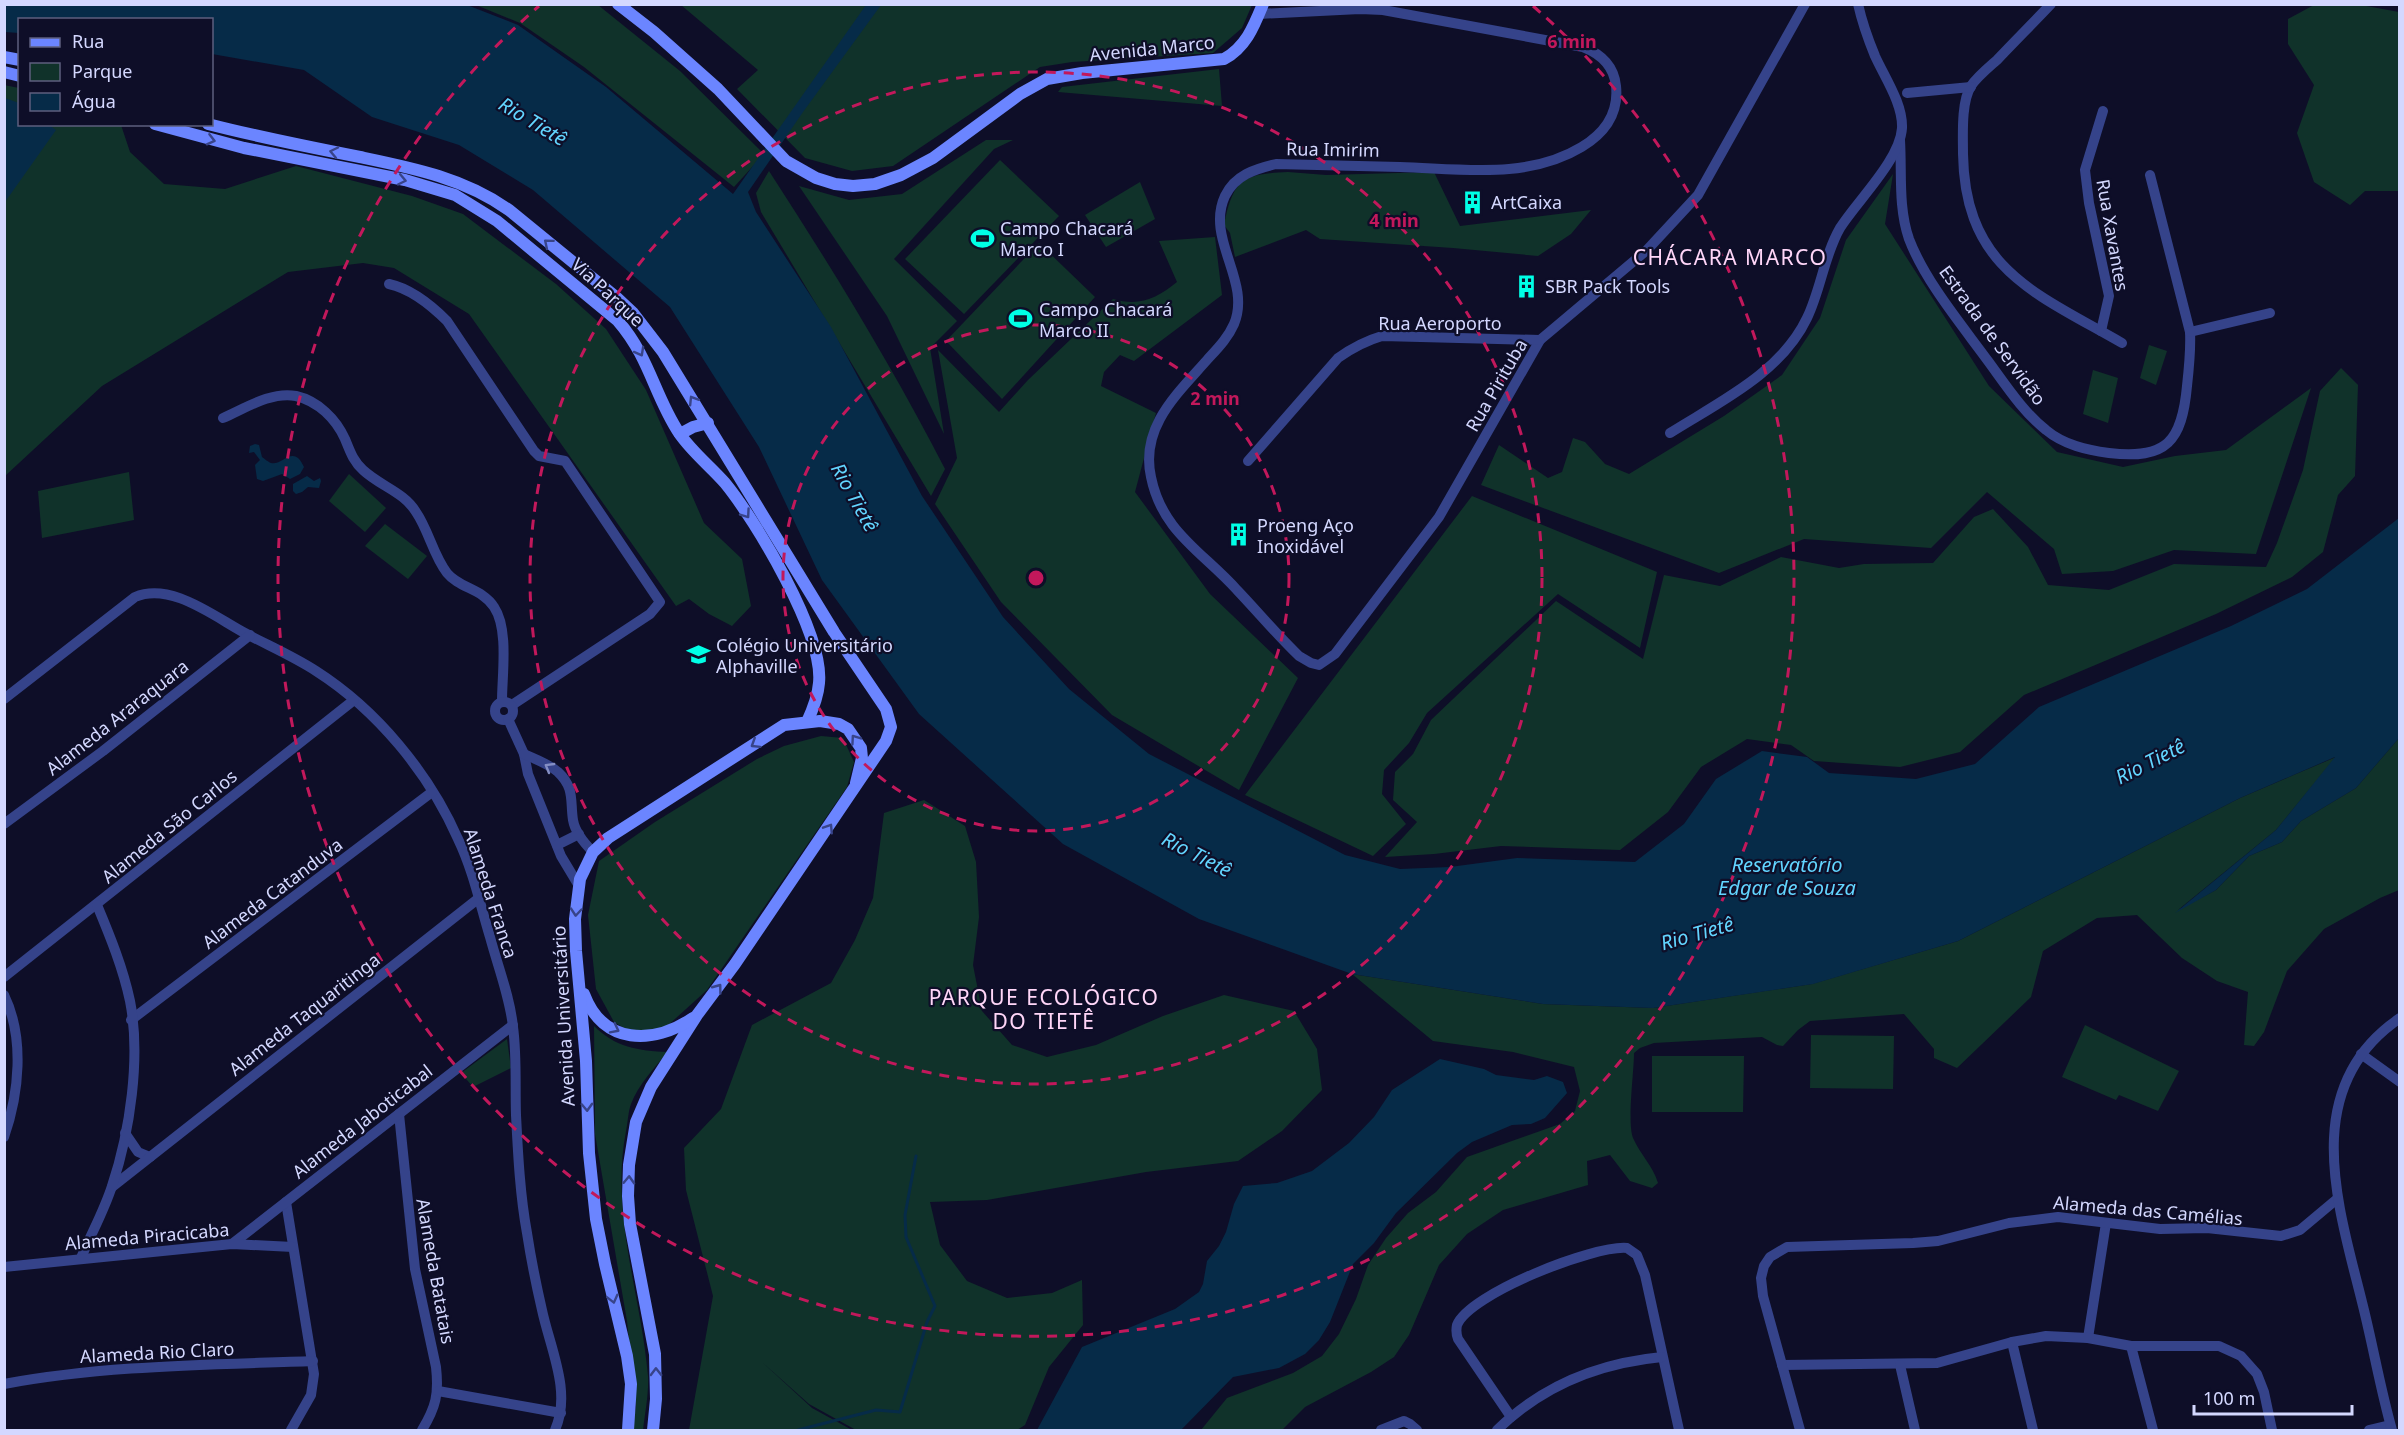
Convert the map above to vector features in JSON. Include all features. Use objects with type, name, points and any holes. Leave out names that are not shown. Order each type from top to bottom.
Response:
[{"type":"main road","name":"Avenida Marco","points":[[618,4],[654,32],[718,89],[786,160],[816,178],[835,184],[853,186],[875,184],[902,175],[933,158],[1020,94],[1047,79],[1224,59],[1239,48],[1249,36],[1261,10]]},
{"type":"main road","name":"Via Parque","points":[[213,125],[439,175],[460,182],[495,200],[633,313],[663,352],[834,632],[886,709],[891,727],[886,741],[854,789]]},
{"type":"main road","name":"Via Parque","points":[[162,126],[244,148],[431,186],[475,205],[520,239],[618,321],[643,356],[680,434],[725,484],[746,513],[801,609],[815,651],[820,681],[807,722]]},
{"type":"main road","points":[[680,434],[708,423]]},
{"type":"main road","name":"Avenida Universitário","points":[[628,1431],[631,1384],[602,1253],[589,1153],[586,1061],[575,926],[579,886],[593,852],[608,838],[784,725],[820,721],[838,724],[848,729],[861,748],[862,758],[854,789]]},
{"type":"main road","points":[[653,1431],[656,1399],[655,1354],[630,1224],[629,1165],[640,1109],[697,1015],[735,964],[854,789]]},
{"type":"main road","points":[[580,985],[588,1005],[601,1021],[619,1032],[640,1037],[661,1035],[680,1027],[697,1015]]},
{"type":"street","name":"Rua Pirituba","points":[[1335,654],[1439,517],[1540,340],[1647,250],[1698,195],[1805,4]]},
{"type":"street","name":"Estrada de Servidão","points":[[1858,4],[1867,36],[1899,112],[1902,128],[1899,140],[1902,214],[1909,239],[1921,263],[1949,308],[2012,393],[2036,421],[2059,439],[2095,451],[2138,454],[2157,450],[2171,441],[2181,425],[2191,348],[2190,332],[2151,175]]},
{"type":"street","points":[[2051,4],[1971,87],[1963,123],[1963,169],[1967,200],[1976,226],[2003,267],[2020,284],[2122,343]]},
{"type":"street","name":"Rua Imirim","points":[[1261,10],[1383,10],[1590,49],[1605,61],[1615,80],[1617,93],[1612,117],[1604,131],[1579,148],[1532,165],[1487,169],[1276,164],[1246,173],[1227,192],[1219,215],[1238,297],[1234,324],[1217,349],[1167,404],[1155,428],[1148,458],[1150,476],[1162,510],[1175,531],[1236,588],[1299,656],[1319,665],[1335,654]]},
{"type":"street","points":[[1907,93],[1971,87]]},
{"type":"street","name":"Rua Xavantes","points":[[2101,331],[2109,296],[2089,202],[2085,170],[2103,111]]},
{"type":"street","points":[[1670,433],[1762,373],[1785,352],[1806,320],[1840,229],[1882,171],[1899,140]]},
{"type":"street","points":[[223,418],[276,396],[294,396],[308,400],[336,423],[351,456],[362,470],[403,498],[416,512],[440,562],[449,575],[474,589],[494,606],[503,634],[507,703],[513,714],[508,719],[502,720],[495,715],[494,709],[497,704],[507,703],[650,614],[660,602],[565,461],[539,456],[534,451],[447,321],[430,304],[399,286],[389,284]]},
{"type":"street","points":[[2190,332],[2270,313]]},
{"type":"street","name":"Rua Aeroporto","points":[[1248,461],[1338,358],[1351,348],[1369,340],[1382,336],[1540,340]]},
{"type":"street","name":"Alameda Franca","points":[[4,699],[126,603],[146,592],[157,591],[171,595],[316,671],[354,700],[387,732],[414,764],[458,838],[479,898],[513,1025],[516,1115],[526,1230],[542,1312],[560,1382],[561,1413],[555,1431]]},
{"type":"street","name":"Alameda Araraquara","points":[[4,824],[103,751],[250,635]]},
{"type":"street","name":"Alameda São Carlos","points":[[4,978],[354,700]]},
{"type":"street","points":[[508,719],[524,754],[528,774],[557,845],[567,868],[579,886]]},
{"type":"street","points":[[524,754],[557,772],[569,785],[573,803],[573,821],[579,834],[593,852]]},
{"type":"street","name":"Alameda Catanduva","points":[[131,1020],[432,792]]},
{"type":"street","points":[[557,845],[579,834]]},
{"type":"street","name":"Alameda Taquaritinga","points":[[112,1187],[479,898]]},
{"type":"street","points":[[81,1258],[112,1187],[126,1133],[134,1056],[130,1002],[97,905]]},
{"type":"street","points":[[4,995],[15,1029],[17,1053],[11,1118],[4,1137]]},
{"type":"street","points":[[2369,1431],[2391,1428],[2337,1199],[2332,1154],[2337,1110],[2343,1090],[2361,1054],[2378,1035],[2400,1018]]},
{"type":"street","name":"Alameda Jaboticabal","points":[[232,1244],[513,1025]]},
{"type":"street","points":[[2361,1054],[2400,1082]]},
{"type":"street","name":"Alameda Batatais","points":[[399,1114],[415,1269],[436,1366],[438,1391],[430,1416],[422,1431]]},
{"type":"street","points":[[126,1133],[138,1152],[150,1157]]},
{"type":"street","name":"Alameda das Camélias","points":[[1800,1431],[1768,1319],[1761,1278],[1764,1266],[1778,1251],[1800,1246],[1903,1244],[1938,1240],[2039,1218],[2066,1218],[2160,1229],[2208,1228],[2281,1236],[2300,1230],[2337,1199]]},
{"type":"street","points":[[285,1202],[315,1383],[291,1431]]},
{"type":"street","points":[[2088,1338],[2106,1223]]},
{"type":"street","name":"Alameda Piracicaba","points":[[4,1267],[232,1244],[293,1246]]},
{"type":"street","points":[[1511,1417],[1458,1339],[1456,1327],[1461,1319],[1493,1294],[1560,1264],[1595,1252],[1622,1247],[1637,1255],[1645,1275],[1679,1431]]},
{"type":"street","points":[[1782,1365],[1937,1363],[2012,1342],[2046,1336],[2088,1338],[2131,1346],[2219,1346],[2241,1356],[2257,1374],[2264,1392],[2272,1431]]},
{"type":"street","points":[[2012,1342],[2033,1431]]},
{"type":"street","points":[[2131,1346],[2153,1431]]},
{"type":"street","points":[[1497,1431],[1529,1403],[1577,1376],[1637,1360],[1662,1357]]},
{"type":"street","name":"Alameda Rio Claro","points":[[4,1384],[143,1367],[313,1361]]},
{"type":"street","points":[[1900,1365],[1916,1431]]},
{"type":"street","points":[[438,1391],[561,1413]]},
{"type":"street","points":[[1381,1431],[1404,1422],[1417,1431]]},
{"type":"green space","points":[[476,5],[598,5],[680,71],[764,154],[734,187],[584,67],[520,23]]},
{"type":"green space","points":[[681,5],[1252,5],[1242,28],[1213,53],[1072,62],[1040,67],[893,166],[852,171],[805,158],[737,89],[758,70]]},
{"type":"green space","points":[[2314,5],[2361,5],[2399,12],[2399,191],[2365,191],[2350,205],[2314,182],[2297,133],[2314,85],[2288,44],[2288,19]]},
{"type":"green space","points":[[1219,69],[1222,106],[1058,92],[1062,87]]},
{"type":"green space","points":[[4,85],[18,88],[18,126],[121,126],[130,152],[164,184],[225,189],[296,166],[412,196],[463,214],[556,284],[606,329],[646,390],[704,523],[742,559],[751,606],[732,626],[709,614],[689,599],[676,606],[469,314],[394,268],[363,263],[288,272],[102,386],[5,476]]},
{"type":"green space","points":[[986,140],[1013,140],[994,149],[894,259],[957,321],[930,348],[944,434],[887,316],[799,186],[849,200],[902,194]]},
{"type":"green space","name":"Campo Chacará Marco I","points":[[1000,160],[1059,216],[964,314],[905,259]]},
{"type":"green space","points":[[769,171],[861,318],[945,469],[931,496],[761,212],[756,193]]},
{"type":"green space","points":[[1288,172],[1326,175],[1434,172],[1460,226],[1591,210],[1571,234],[1538,256],[1320,239],[1306,230],[1235,257],[1230,233],[1224,225],[1231,198],[1236,189],[1250,178]]},
{"type":"green space","points":[[1893,174],[1885,224],[1989,386],[2057,452],[2123,467],[2175,456],[2226,450],[2311,388],[2256,554],[2174,550],[2113,571],[2062,574],[2054,549],[1987,492],[1931,548],[1804,539],[1719,573],[1481,485],[1499,445],[1548,478],[1562,472],[1573,438],[1585,442],[1605,464],[1629,474],[1724,416],[1782,375],[1820,318],[1846,240]]},
{"type":"green space","points":[[1140,182],[1155,219],[1106,247],[1085,215]]},
{"type":"green space","points":[[1215,237],[1222,295],[1134,361],[1120,355],[1104,372],[1101,386],[1156,413],[1135,492],[1210,594],[1298,678],[1239,790],[1112,715],[1001,602],[935,504],[957,458],[938,350],[999,412],[1028,380],[1113,299],[1132,302],[1148,300],[1177,282],[1159,241]]},
{"type":"green space","name":"Campo Chacará Marco II","points":[[1039,243],[1095,297],[1002,399],[946,341]]},
{"type":"green space","points":[[2149,345],[2167,351],[2156,385],[2140,378]]},
{"type":"green space","points":[[2341,368],[2358,385],[2355,476],[2338,495],[2323,552],[2292,577],[2216,614],[2024,695],[1960,752],[1900,767],[1814,761],[1791,745],[1747,739],[1701,767],[1668,812],[1620,850],[1501,846],[1385,857],[1417,822],[1393,800],[1395,772],[1413,754],[1431,720],[1556,601],[1643,659],[1664,575],[1720,586],[1781,557],[1839,568],[1864,564],[1933,563],[1974,517],[1993,509],[2028,547],[2048,585],[2109,590],[2174,564],[2266,567],[2303,470],[2320,391]]},
{"type":"green space","points":[[2093,370],[2118,378],[2108,423],[2083,414]]},
{"type":"green space","points":[[129,472],[134,520],[42,538],[38,491]]},
{"type":"green space","points":[[349,474],[386,508],[365,532],[329,501]]},
{"type":"green space","points":[[1472,496],[1657,572],[1640,648],[1558,594],[1427,713],[1409,743],[1384,770],[1382,794],[1406,824],[1373,856],[1245,795]]},
{"type":"green space","points":[[385,524],[427,556],[408,579],[365,546]]},
{"type":"green space","points":[[821,736],[843,738],[854,762],[847,787],[707,990],[665,1028],[644,1032],[629,1031],[614,1022],[596,989],[588,915],[599,861],[655,822],[757,759],[784,746]]},
{"type":"green space","points":[[2399,738],[2399,890],[2324,929],[2287,971],[2264,1032],[2254,1046],[2244,1045],[2248,992],[2217,981],[2182,958],[2137,915],[2097,918],[2043,951],[2031,997],[1957,1068],[1934,1058],[1934,1049],[1904,1014],[1810,1021],[1783,1046],[1762,1037],[1654,1043],[1640,1048],[1634,1053],[1631,1130],[1636,1144],[1658,1183],[1652,1188],[1630,1181],[1610,1155],[1587,1161],[1588,1185],[1503,1210],[1467,1234],[1439,1265],[1409,1335],[1394,1357],[1371,1372],[1305,1407],[1282,1430],[1201,1430],[1227,1398],[1293,1373],[1322,1356],[1339,1334],[1356,1299],[1368,1265],[1386,1238],[1408,1213],[1436,1192],[1467,1157],[1560,1124],[1575,1111],[1580,1091],[1574,1067],[1513,1052],[1433,1041],[1352,974],[1543,1004],[1653,1008],[1812,984],[1958,941],[2240,798],[2336,757],[2276,830],[2178,910],[2216,890],[2249,856],[2282,842],[2301,821],[2356,788]]},
{"type":"green space","points":[[924,800],[965,826],[976,862],[979,917],[973,965],[982,1011],[1012,1045],[1047,1057],[1096,1045],[1163,1016],[1224,995],[1294,1011],[1317,1049],[1322,1090],[1282,1131],[1238,1161],[1146,1172],[987,1200],[930,1202],[940,1245],[967,1281],[1007,1298],[1052,1293],[1082,1280],[1083,1325],[1049,1367],[1025,1425],[1017,1430],[856,1430],[809,1404],[761,1361],[812,1408],[852,1430],[689,1430],[713,1296],[686,1190],[684,1148],[721,1109],[752,1025],[831,983],[855,940],[873,898],[884,813]]},
{"type":"green space","points":[[2085,1025],[2179,1071],[2158,1111],[2119,1095],[2116,1100],[2062,1077]]},
{"type":"green space","points":[[594,1026],[619,1043],[647,1050],[668,1052],[642,1083],[631,1104],[622,1162],[624,1223],[648,1376],[643,1430],[632,1430],[636,1407],[627,1321],[595,1134]]},
{"type":"green space","points":[[1811,1035],[1894,1036],[1893,1089],[1810,1088]]},
{"type":"green space","points":[[507,1039],[511,1068],[473,1087],[461,1073]]},
{"type":"green space","points":[[1652,1056],[1744,1056],[1743,1112],[1652,1112]]},
{"type":"water","name":"Reservatório Edgar de Souza","points":[[5,5],[467,5],[518,25],[606,87],[733,194],[866,5],[881,5],[748,192],[756,212],[831,327],[922,496],[1003,617],[1069,689],[1149,754],[1345,855],[1400,869],[1450,867],[1517,858],[1635,862],[1684,824],[1716,779],[1762,751],[1807,757],[1829,773],[1916,779],[1975,764],[2039,707],[2231,626],[2307,589],[2399,518],[2399,738],[2356,788],[2301,821],[2282,842],[2249,856],[2216,890],[2175,913],[2276,830],[2335,757],[2240,798],[1958,941],[1813,984],[1653,1008],[1543,1004],[1352,974],[1199,919],[1063,844],[919,714],[822,580],[759,447],[670,307],[533,190],[459,145],[372,117],[304,70],[213,54],[213,18],[18,18],[18,33],[5,32]]},
{"type":"water","points":[[5,98],[18,103],[18,126],[50,126],[56,130],[5,202]]},
{"type":"water","points":[[259,445],[262,457],[270,463],[292,456],[300,460],[304,467],[300,474],[290,479],[282,474],[263,481],[257,479],[255,465],[260,460],[254,452],[249,453],[250,446]]},
{"type":"water","points":[[307,476],[314,481],[320,478],[319,488],[308,487],[296,494],[293,491],[293,484]]},
{"type":"water","points":[[1440,1059],[1484,1069],[1496,1075],[1534,1080],[1547,1076],[1563,1082],[1567,1093],[1545,1118],[1531,1124],[1512,1125],[1472,1142],[1457,1153],[1396,1213],[1374,1243],[1353,1264],[1330,1322],[1319,1340],[1305,1354],[1279,1368],[1233,1377],[1181,1430],[1037,1430],[1082,1347],[1175,1309],[1199,1292],[1203,1284],[1207,1261],[1219,1246],[1226,1232],[1234,1204],[1243,1186],[1277,1183],[1312,1171],[1349,1143],[1374,1117],[1392,1090]]},
{"type":"waterway","points":[[798,1430],[876,1410],[900,1412],[927,1322],[935,1306],[906,1237],[905,1215],[916,1156]]},
{"type":"place","name":"ArtCaixa","points":[[1473,202]]},
{"type":"place","name":"Campo Chacará Marco I","points":[[982,238]]},
{"type":"place","name":"SBR Pack Tools","points":[[1527,286]]},
{"type":"place","name":"Campo Chacará Marco II","points":[[1021,319]]},
{"type":"place","name":"Proeng Aço Inoxidável","points":[[1239,535]]},
{"type":"place","name":"Colégio Universitário Alphaville","points":[[698,655]]},
{"type":"district","name":"CHÁCARA MARCO","points":[[1730,257]]},
{"type":"district","name":"PARQUE ECOLÓGICO DO TIETÊ","points":[[1044,1009]]},
{"type":"water label","name":"Rio Tietê","points":[[533,121]]},
{"type":"water label","name":"Rio Tietê","points":[[855,497]]},
{"type":"water label","name":"Rio Tietê","points":[[2150,761]]},
{"type":"water label","name":"Rio Tietê","points":[[1197,854]]},
{"type":"water label","name":"Rio Tietê","points":[[1697,933]]}]
